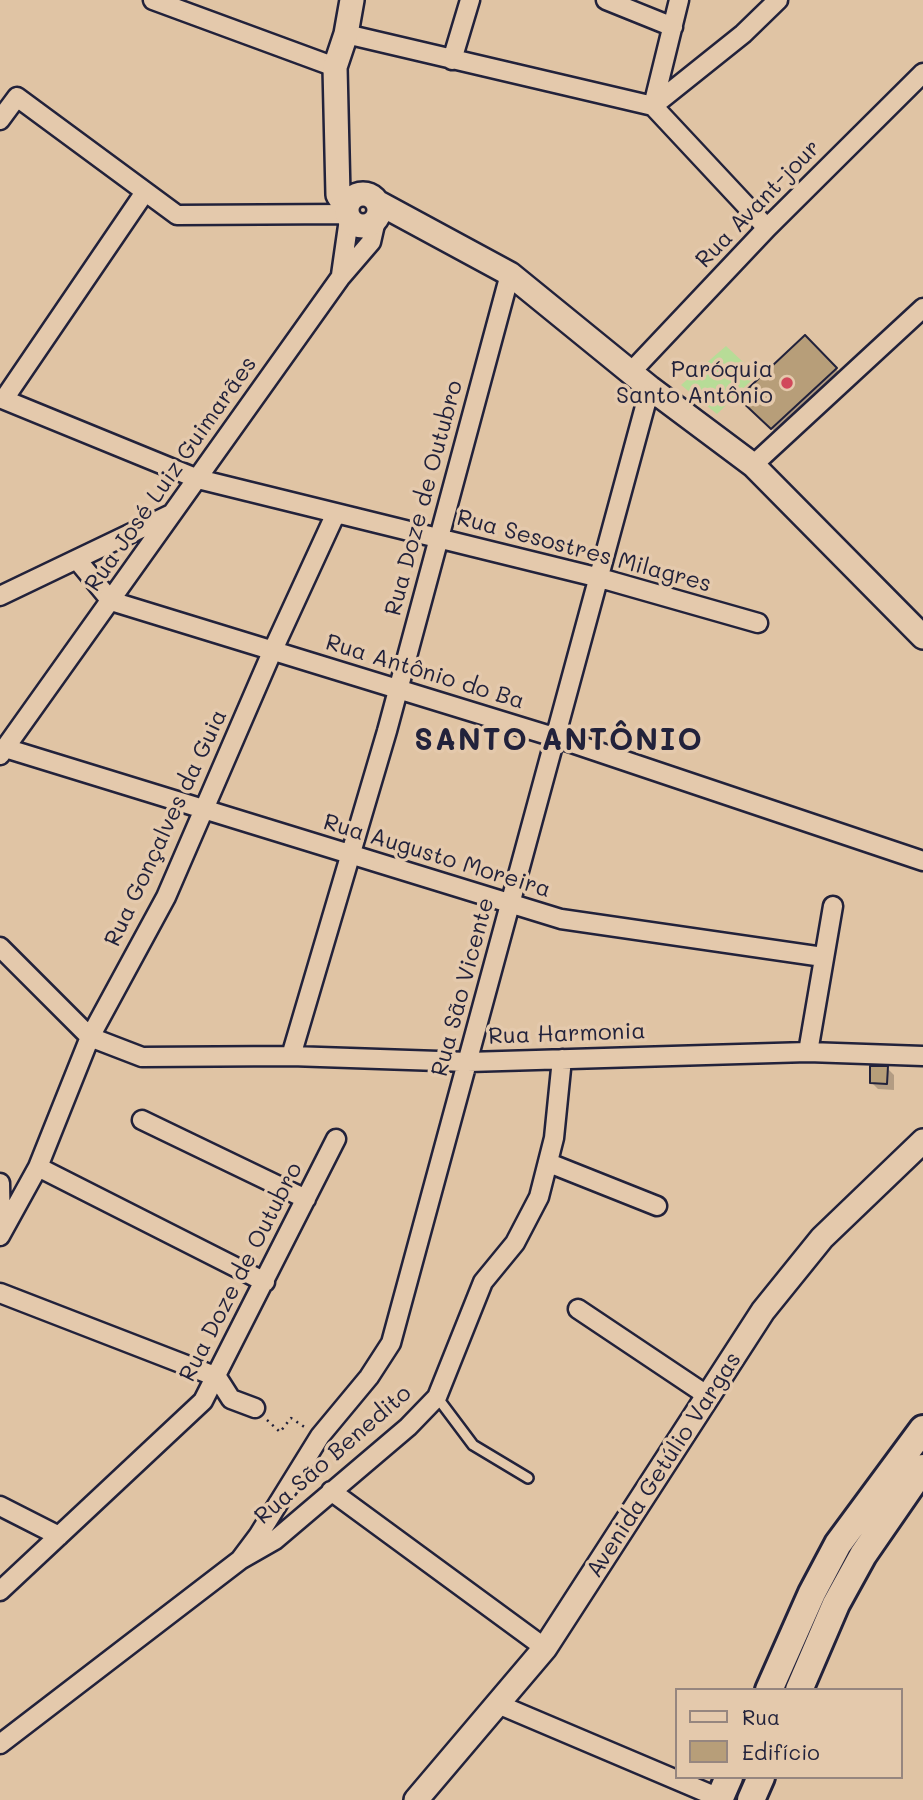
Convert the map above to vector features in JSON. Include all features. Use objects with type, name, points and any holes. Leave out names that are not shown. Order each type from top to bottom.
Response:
[{"type":"main road","points":[[770,1688],[812,1593],[838,1544],[923,1429]]},
{"type":"main road","points":[[800,1688],[836,1604],[863,1555],[923,1468]]},
{"type":"main road","points":[[751,1800],[760,1779]]},
{"type":"street","points":[[153,0],[335,67]]},
{"type":"street","points":[[348,214],[338,195],[340,148],[335,123],[335,67],[346,34],[352,0]]},
{"type":"street","points":[[452,60],[470,0]]},
{"type":"street","points":[[606,0],[673,27]]},
{"type":"street","points":[[653,106],[679,0]]},
{"type":"street","points":[[653,106],[743,34],[778,0]]},
{"type":"street","points":[[346,34],[653,106],[767,228]]},
{"type":"street","name":"Rua Avant-jour","points":[[631,372],[767,228],[923,73]]},
{"type":"street","points":[[0,120],[17,97],[177,215],[348,214]]},
{"type":"street","points":[[340,148],[373,205]]},
{"type":"street","points":[[2,398],[145,192]]},
{"type":"street","points":[[340,278],[348,214],[354,197],[510,274],[650,388],[753,465],[923,637]]},
{"type":"street","name":"Rua José Luiz Guimarães","points":[[3,752],[340,278],[372,242],[373,205]]},
{"type":"street","name":"Rua Doze de Outubro","points":[[291,1056],[398,689],[510,274]]},
{"type":"street","points":[[753,465],[923,308]]},
{"type":"street","name":"Rua São Vicente","points":[[240,1560],[258,1536],[320,1436],[369,1377],[391,1343],[650,388]]},
{"type":"street","name":"Rua Sesostres Milagres","points":[[2,398],[198,479],[600,578],[758,623]]},
{"type":"street","points":[[0,596],[176,512]]},
{"type":"street","name":"Rua Gonçalves da Guia","points":[[1,1234],[38,1167],[90,1037],[166,897],[272,652],[336,513]]},
{"type":"street","points":[[78,561],[111,601]]},
{"type":"street","name":"Rua Antônio do Ba","points":[[111,601],[554,737],[923,861]]},
{"type":"street","name":"Rua Augusto Moreira","points":[[3,752],[205,810],[561,919],[823,957]]},
{"type":"street","points":[[808,1052],[833,906]]},
{"type":"street","points":[[0,947],[90,1037]]},
{"type":"street","name":"Rua Harmonia","points":[[90,1037],[142,1057],[291,1056],[468,1062],[808,1052],[923,1056]]},
{"type":"street","name":"Rua São Benedito","points":[[0,1744],[240,1560],[275,1540],[408,1427],[437,1397],[483,1282],[515,1243],[539,1197],[549,1163],[562,1059]]},
{"type":"street","points":[[142,1120],[306,1199]]},
{"type":"street","name":"Rua Doze de Outubro","points":[[0,1591],[203,1401],[336,1139]]},
{"type":"street","name":"Avenida Getúlio Vargas","points":[[416,1800],[500,1705],[545,1648],[763,1311],[822,1238],[923,1141]]},
{"type":"street","points":[[549,1163],[657,1206]]},
{"type":"street","points":[[38,1167],[265,1282]]},
{"type":"street","points":[[0,1183],[1,1234]]},
{"type":"street","points":[[0,1293],[217,1377],[231,1399],[255,1408]]},
{"type":"street","points":[[578,1309],[708,1396]]},
{"type":"street","points":[[331,1491],[545,1648]]},
{"type":"street","points":[[0,1506],[59,1536]]},
{"type":"street","points":[[500,1705],[674,1774]]},
{"type":"street","points":[[685,1779],[723,1794]]},
{"type":"lane","points":[[437,1397],[473,1445],[528,1478]]},
{"type":"path","points":[[255,1408],[281,1432],[291,1418],[320,1436]]},
{"type":"green space","points":[[726,346],[757,375],[717,414],[681,385]]},
{"type":"building","name":"Paróquia Santo Antônio","points":[[805,335],[837,368],[771,429],[738,398]]},
{"type":"building","points":[[870,1066],[888,1066],[887,1084],[870,1083]]},
{"type":"place","name":"Paróquia Santo Antônio","points":[[787,383]]},
{"type":"district","name":"SANTO ANTÔNIO","points":[[559,741]]}]
